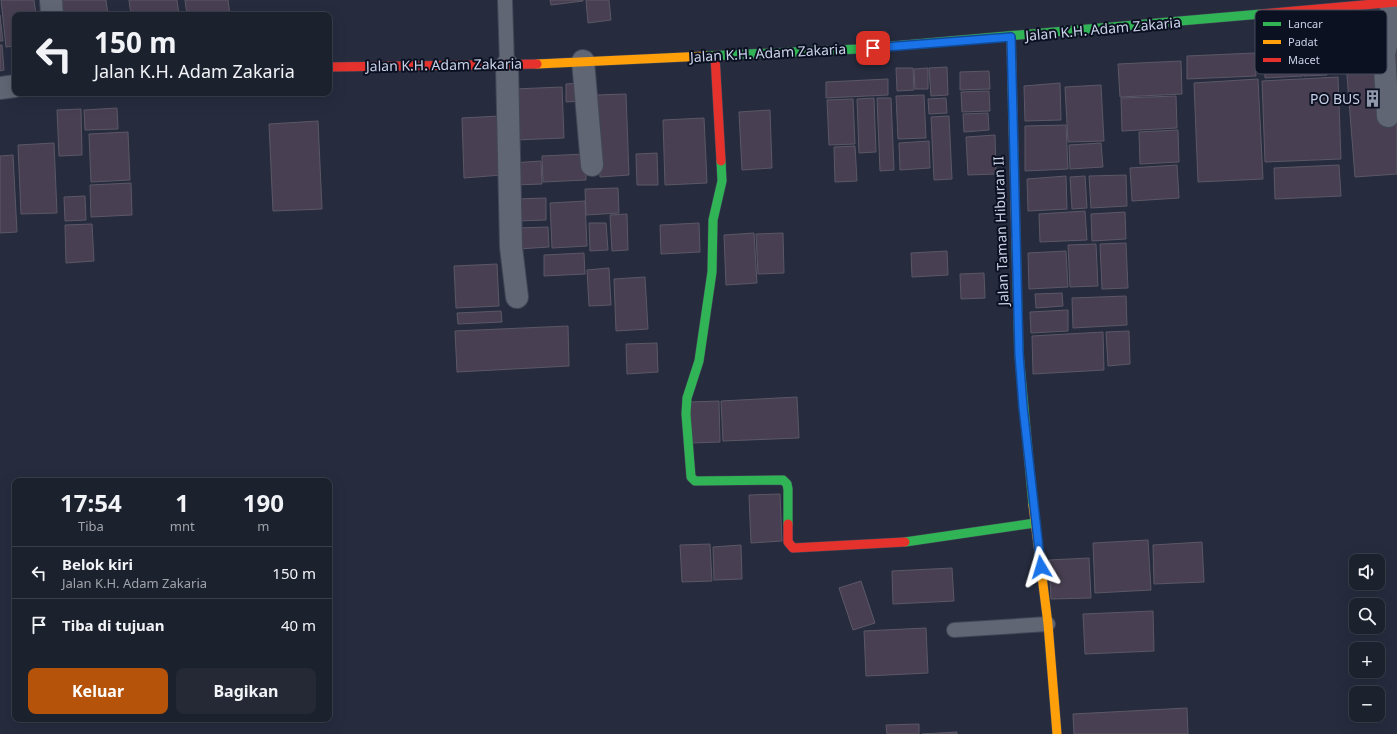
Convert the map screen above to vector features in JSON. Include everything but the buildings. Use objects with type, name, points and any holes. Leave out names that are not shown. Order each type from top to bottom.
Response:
[{"type":"street","points":[[51,0],[52,12]]},
{"type":"street","points":[[1387,42],[1394,2]]},
{"type":"street","name":"Jalan K.H. Adam Zakaria","points":[[1306,10],[1394,2]]},
{"type":"street","name":"Jalan K.H. Adam Zakaria","points":[[332,67],[507,65],[858,49],[1011,37],[1255,15]]},
{"type":"street","name":"Jalan Taman Hiburan II","points":[[1011,37],[1016,303],[1023,407],[1035,524],[1048,624],[1057,734]]},
{"type":"street","points":[[714,56],[722,181],[713,220],[712,272],[699,361],[687,398],[686,414],[692,477],[695,481],[783,480],[787,484],[788,489],[788,542],[793,548],[916,541],[1035,524]]},
{"type":"street","points":[[583,62],[592,165]]},
{"type":"street","points":[[507,65],[511,247],[517,296]]},
{"type":"street","points":[[1385,74],[1388,116]]},
{"type":"street","points":[[0,88],[12,86]]},
{"type":"lane","points":[[505,0],[507,65]]},
{"type":"lane","points":[[954,630],[1048,624]]},
{"type":"traffic: fast","points":[[706,56],[858,49],[1255,15]]},
{"type":"traffic: fast","points":[[721,161],[722,181],[713,220],[712,272],[699,361],[687,398],[686,414],[691,477],[695,481],[783,480],[787,484],[788,489],[788,524]]},
{"type":"traffic: fast","points":[[1016,243],[1019,354],[1033,505]]},
{"type":"traffic: fast","points":[[905,542],[1035,523]]},
{"type":"traffic: slow","points":[[1011,37],[1016,243]]},
{"type":"traffic: slow","points":[[537,64],[706,56]]},
{"type":"traffic: slow","points":[[1033,505],[1048,624],[1057,734]]},
{"type":"traffic: jam","points":[[1306,10],[1397,2]]},
{"type":"traffic: jam","points":[[715,56],[721,161]]},
{"type":"traffic: jam","points":[[332,67],[537,64]]},
{"type":"traffic: jam","points":[[788,524],[788,542],[793,548],[905,542]]},
{"type":"place","name":"PO BUS","points":[[1373,99]]},
{"type":"route","points":[[873,48],[1011,37],[1011,108],[1016,303],[1023,407],[1041,567]]}]
